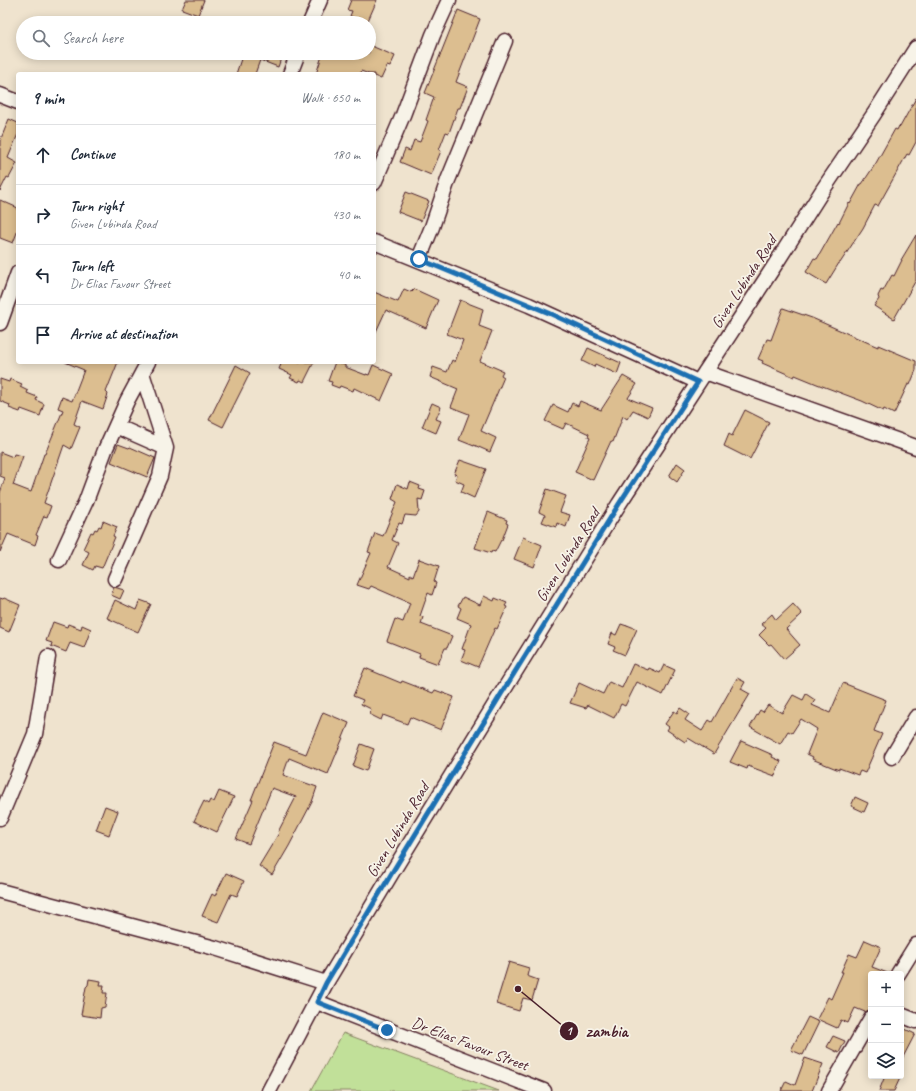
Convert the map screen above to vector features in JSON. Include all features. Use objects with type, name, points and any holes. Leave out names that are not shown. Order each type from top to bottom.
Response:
[{"type":"street","points":[[313,16],[320,0]]},
{"type":"street","points":[[376,174],[380,155],[403,115],[433,36],[449,0]]},
{"type":"street","points":[[419,259],[448,180],[505,41]]},
{"type":"street","name":"Given Lubinda Road","points":[[269,1091],[326,983],[397,864],[619,504],[916,48]]},
{"type":"street","points":[[291,72],[295,60]]},
{"type":"street","points":[[0,95],[16,101]]},
{"type":"street","points":[[376,243],[419,259],[702,377],[916,447]]},
{"type":"street","points":[[0,323],[16,279]]},
{"type":"street","points":[[59,560],[86,501],[98,467],[116,426],[145,368]]},
{"type":"street","points":[[115,579],[160,476],[166,448],[145,368]]},
{"type":"street","points":[[116,426],[166,448]]},
{"type":"street","points":[[0,818],[35,734],[48,657]]},
{"type":"street","points":[[892,757],[916,717]]},
{"type":"street","points":[[0,891],[215,948],[326,983]]},
{"type":"street","points":[[900,971],[916,945]]},
{"type":"street","name":"Dr Elias Favour Street","points":[[317,1002],[544,1091]]},
{"type":"street","points":[[904,1016],[916,1021]]},
{"type":"street","points":[[829,1091],[868,1023]]},
{"type":"green space","points":[[343,1033],[499,1091],[311,1091]]},
{"type":"building","points":[[186,0],[204,0],[198,15],[182,9]]},
{"type":"building","points":[[351,0],[377,0],[370,16],[350,16],[352,11],[347,10]]},
{"type":"building","points":[[458,10],[480,19],[456,82],[468,87],[460,108],[458,108],[449,133],[446,132],[439,150],[441,151],[431,175],[400,162],[405,149],[410,151],[414,140],[420,142],[428,121],[426,120],[434,97],[425,93]]},
{"type":"building","points":[[376,48],[395,56],[390,67],[387,66],[381,79],[376,77],[376,72],[317,72],[321,60],[376,60]]},
{"type":"building","points":[[241,60],[260,60],[256,72],[237,72]]},
{"type":"building","points":[[260,60],[280,60],[278,67]]},
{"type":"building","points":[[916,98],[916,142],[909,155],[907,154],[878,206],[875,205],[863,228],[826,284],[806,272],[814,258],[817,259],[838,222],[839,223],[849,203],[850,204],[861,184],[876,163],[895,129],[897,130],[899,126],[900,127]]},
{"type":"building","points":[[9,119],[16,122],[16,139],[8,158],[16,162],[16,165],[9,178],[7,177],[0,191],[0,141]]},
{"type":"building","points":[[406,192],[429,201],[421,221],[398,212]]},
{"type":"building","points":[[0,200],[16,207],[16,235],[13,243],[0,238]]},
{"type":"building","points":[[916,235],[916,280],[894,319],[874,306],[879,299],[878,296],[881,290],[883,291],[892,275],[894,276],[901,260]]},
{"type":"building","points":[[404,289],[411,292],[414,289],[438,300],[426,328],[386,310],[376,332],[376,293],[398,302]]},
{"type":"building","points":[[460,300],[483,309],[479,326],[492,331],[480,361],[503,371],[501,375],[504,377],[481,431],[496,438],[490,452],[459,440],[469,414],[451,407],[458,389],[430,377],[433,367],[447,372],[452,360],[455,362],[463,340],[447,334]]},
{"type":"building","points":[[783,308],[812,318],[878,347],[878,345],[916,361],[916,370],[910,385],[908,384],[894,414],[884,409],[883,411],[862,401],[795,375],[794,377],[762,363],[763,361],[758,359],[767,339],[771,340]]},
{"type":"building","points":[[588,348],[621,363],[617,374],[595,364],[594,367],[582,361]]},
{"type":"building","points":[[70,364],[117,364],[106,392],[108,394],[103,409],[82,401],[74,424],[80,427],[71,449],[64,445],[44,503],[51,506],[47,517],[44,516],[36,535],[38,536],[35,545],[8,534],[0,552],[0,493],[5,478],[0,476],[0,452],[13,457],[14,454],[23,456],[13,485],[31,492],[44,454],[63,410],[58,408],[62,397],[72,401],[84,370]]},
{"type":"building","points":[[281,364],[313,364],[304,382],[300,380],[299,382],[290,378],[292,375],[279,369]]},
{"type":"building","points":[[334,364],[345,365],[345,367],[366,375],[369,375],[373,365],[393,374],[381,401],[354,388],[353,391],[340,386],[339,388],[331,385],[332,382],[328,381]]},
{"type":"building","points":[[236,365],[250,373],[223,427],[209,420]]},
{"type":"building","points":[[623,376],[637,384],[628,398],[652,408],[648,417],[633,410],[627,419],[623,416],[613,442],[611,441],[593,480],[575,472],[590,438],[588,437],[589,434],[566,423],[563,429],[545,421],[553,405],[568,412],[572,403],[578,406],[580,401],[601,410]]},
{"type":"building","points":[[0,379],[9,382],[10,379],[22,384],[20,387],[28,391],[27,393],[37,397],[36,400],[44,404],[40,416],[21,409],[20,412],[9,408],[10,405],[0,401]]},
{"type":"building","points":[[432,403],[441,407],[436,419],[441,421],[436,433],[422,427]]},
{"type":"building","points":[[745,410],[769,422],[750,459],[724,446],[729,434],[732,436]]},
{"type":"building","points":[[118,444],[129,448],[130,447],[155,458],[147,477],[111,462]]},
{"type":"building","points":[[460,460],[486,469],[474,498],[461,492],[464,484],[455,480],[457,475],[454,474]]},
{"type":"building","points":[[677,463],[685,469],[677,482],[669,476]]},
{"type":"building","points":[[410,482],[420,486],[419,489],[425,491],[422,500],[418,499],[419,512],[416,516],[405,515],[402,524],[399,523],[392,540],[398,543],[388,567],[410,577],[410,574],[413,576],[419,559],[439,566],[432,595],[428,593],[420,616],[423,617],[421,624],[452,636],[438,664],[419,657],[420,654],[387,641],[395,619],[403,622],[410,603],[371,586],[369,589],[357,585],[371,553],[368,552],[375,533],[383,536],[397,502],[392,499],[397,484],[408,489]]},
{"type":"building","points":[[547,489],[566,496],[560,512],[570,515],[566,527],[557,523],[556,527],[542,522],[545,515],[539,512]]},
{"type":"building","points":[[488,512],[507,520],[506,523],[508,524],[502,540],[495,552],[492,551],[491,553],[475,548]]},
{"type":"building","points":[[103,521],[117,527],[113,536],[115,537],[102,568],[95,566],[93,570],[83,565],[89,552],[83,549],[91,532],[93,533],[95,529],[97,530],[99,526],[101,527]]},
{"type":"building","points":[[523,537],[542,545],[534,567],[514,559]]},
{"type":"building","points":[[114,587],[124,590],[120,599],[111,595]]},
{"type":"building","points":[[484,596],[494,601],[495,598],[507,603],[505,606],[507,607],[497,629],[495,628],[478,667],[461,660],[465,650],[462,649],[471,624],[457,618],[461,608],[458,606],[463,597],[480,605]]},
{"type":"building","points":[[0,598],[4,598],[20,605],[9,632],[0,628]]},
{"type":"building","points":[[115,600],[136,610],[140,600],[151,604],[138,632],[107,618]]},
{"type":"building","points":[[793,604],[802,614],[786,629],[800,645],[784,659],[771,644],[769,645],[759,635],[766,628],[761,624],[772,614],[776,620]]},
{"type":"building","points":[[53,622],[67,627],[68,624],[81,629],[82,625],[91,629],[84,648],[70,643],[66,652],[51,646],[52,643],[46,641]]},
{"type":"building","points":[[621,624],[637,629],[625,655],[613,650],[615,647],[608,644],[612,633],[616,635]]},
{"type":"building","points":[[633,664],[648,670],[649,668],[660,673],[664,665],[675,670],[663,695],[637,682],[625,706],[621,704],[614,718],[588,705],[586,708],[570,703],[579,683],[603,694],[609,682],[622,688]]},
{"type":"building","points":[[365,668],[401,683],[402,681],[433,693],[435,690],[454,697],[441,730],[410,717],[407,724],[383,715],[381,720],[369,714],[371,709],[361,704],[363,700],[353,696]]},
{"type":"building","points":[[737,678],[745,682],[741,689],[750,694],[714,754],[688,738],[685,742],[667,730],[669,727],[665,724],[674,711],[677,713],[680,708],[689,714],[685,720],[702,731],[709,720],[712,722]]},
{"type":"building","points":[[843,683],[886,700],[874,731],[882,734],[865,773],[860,771],[858,775],[839,768],[839,770],[812,759],[813,757],[807,754],[817,729],[801,719],[792,733],[788,731],[780,744],[750,727],[760,710],[763,712],[768,705],[782,713],[793,695],[803,700],[806,694],[815,700],[812,705],[830,713]]},
{"type":"building","points":[[323,712],[349,723],[328,774],[289,758],[283,775],[317,787],[312,802],[272,875],[259,866],[279,833],[278,832],[296,797],[272,788],[249,844],[236,839],[253,800],[251,800],[274,742],[306,754]]},
{"type":"building","points":[[741,741],[773,755],[772,757],[781,761],[775,776],[748,766],[747,769],[730,762]]},
{"type":"building","points":[[361,744],[374,749],[366,771],[353,766]]},
{"type":"building","points":[[219,791],[234,797],[217,832],[194,821],[204,801],[208,804],[210,800],[214,802]]},
{"type":"building","points":[[855,797],[868,803],[864,812],[851,806]]},
{"type":"building","points":[[105,806],[118,811],[109,835],[96,830]]},
{"type":"building","points":[[226,873],[244,881],[237,896],[231,894],[218,922],[202,916],[212,894],[215,896]]},
{"type":"building","points":[[865,940],[881,947],[872,967],[882,971],[868,971],[868,1010],[865,1012],[855,1008],[848,1023],[841,1020],[837,1028],[817,1019],[828,997],[831,999],[849,954],[857,957]]},
{"type":"building","points":[[509,962],[529,968],[527,976],[538,980],[532,1000],[523,998],[519,1011],[496,1004]]},
{"type":"building","points":[[89,979],[101,981],[100,985],[104,985],[103,993],[107,993],[105,1007],[101,1008],[100,1018],[81,1015]]},
{"type":"building","points":[[808,1017],[819,1022],[803,1055],[791,1050]]},
{"type":"building","points":[[904,1028],[915,1034],[904,1055]]},
{"type":"building","points":[[833,1036],[845,1041],[839,1053],[827,1047]]},
{"type":"building","points":[[805,1058],[823,1064],[812,1091],[781,1091],[786,1081],[795,1085]]},
{"type":"building","points":[[884,1079],[900,1079],[894,1091],[879,1091]]},
{"type":"place","name":"zambia","points":[[518,989]]},
{"type":"route","points":[[387,1030],[317,1002],[326,983],[500,696],[619,504],[634,484],[698,382],[630,352],[549,313],[419,259]]}]
